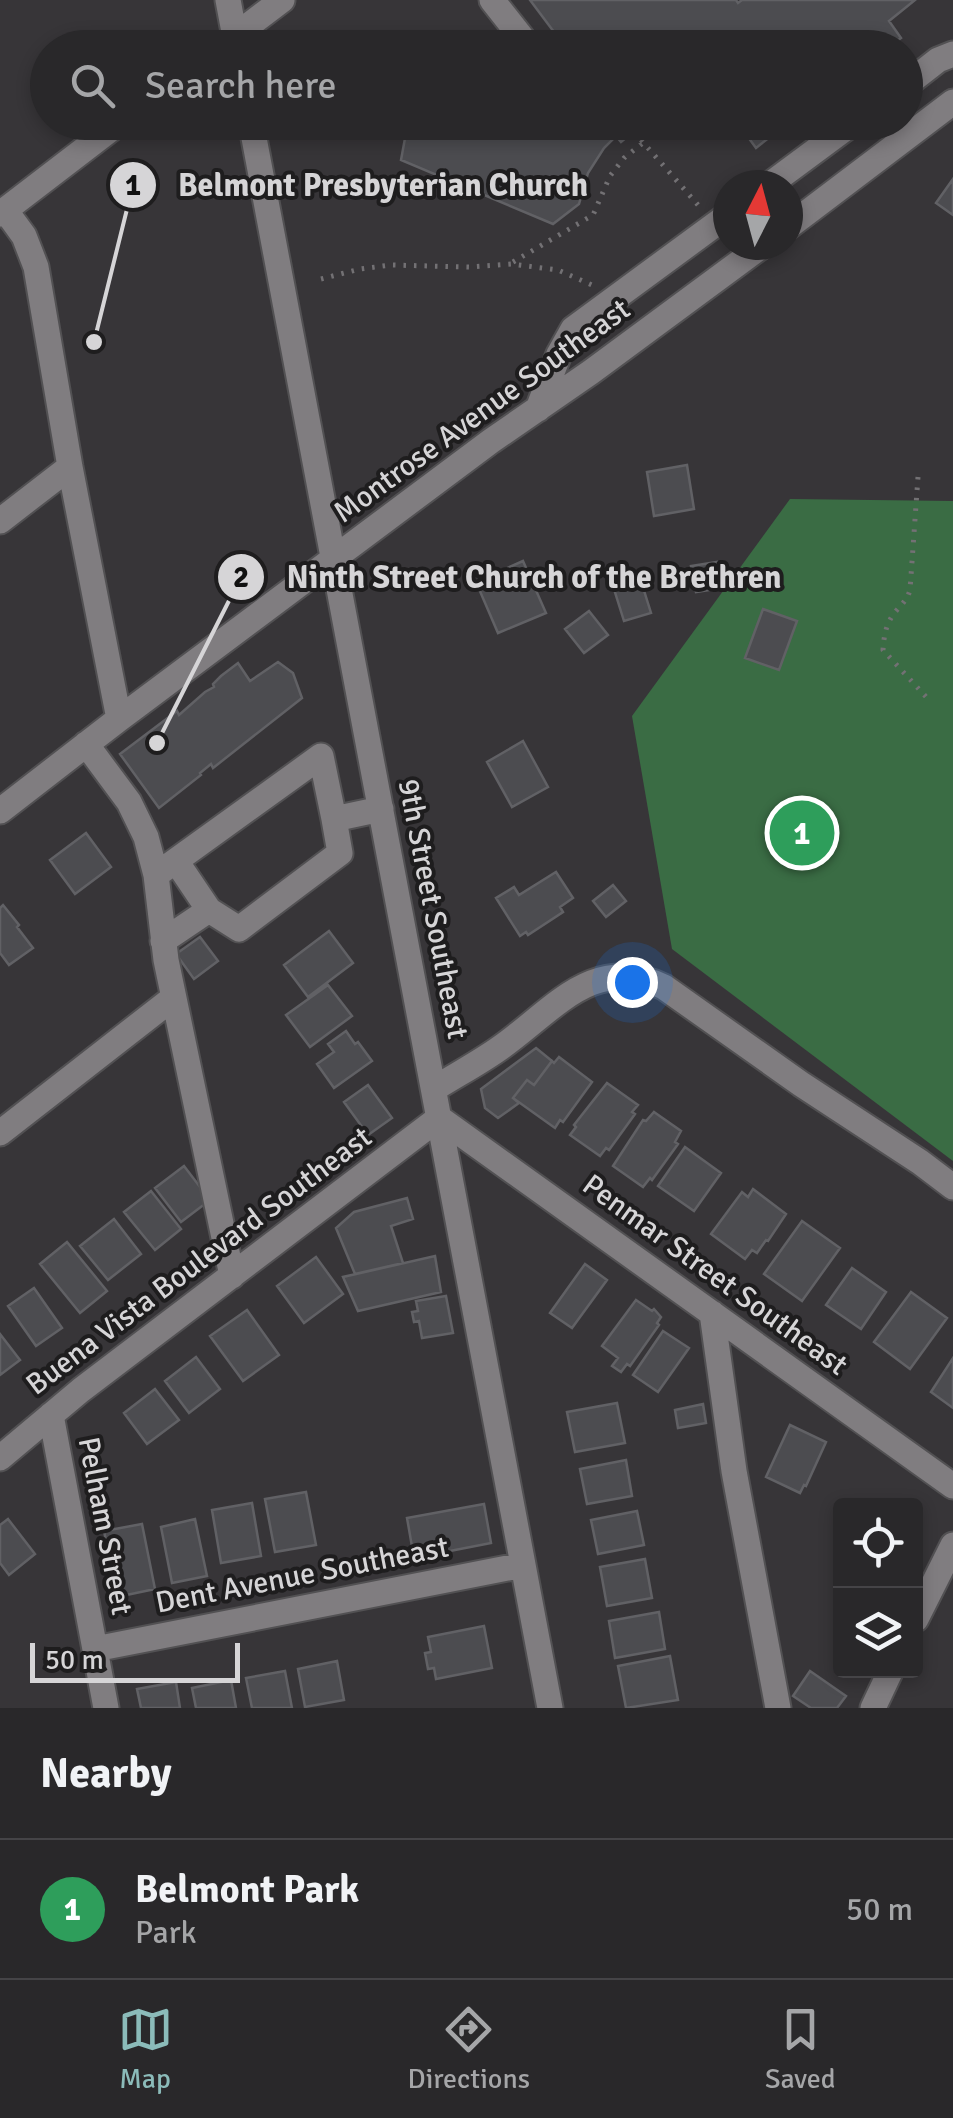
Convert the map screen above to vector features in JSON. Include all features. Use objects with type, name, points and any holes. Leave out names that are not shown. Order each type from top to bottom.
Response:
[{"type":"street","points":[[228,0],[229,30]]},
{"type":"street","points":[[247,30],[282,0]]},
{"type":"street","points":[[492,0],[516,30]]},
{"type":"street","points":[[923,71],[953,54]]},
{"type":"street","points":[[923,125],[953,102]]},
{"type":"street","points":[[97,140],[3,212],[24,236],[36,268],[118,719]]},
{"type":"street","name":"9th Street Southeast","points":[[254,140],[550,1708]]},
{"type":"street","points":[[789,170],[830,140]]},
{"type":"street","points":[[803,215],[902,140]]},
{"type":"street","points":[[538,409],[573,329],[713,226]]},
{"type":"street","name":"Montrose Avenue Southeast","points":[[0,811],[492,441],[742,260]]},
{"type":"street","points":[[0,521],[70,467]]},
{"type":"street","points":[[86,744],[129,802],[166,868],[209,910],[239,929],[340,853],[321,756],[166,868]]},
{"type":"street","points":[[334,819],[381,810]]},
{"type":"street","points":[[166,868],[164,941],[173,998],[232,1276]]},
{"type":"street","points":[[164,941],[209,910]]},
{"type":"street","points":[[434,1090],[498,1050],[577,989],[620,975],[645,978],[664,987],[953,1187]]},
{"type":"street","points":[[0,1134],[173,998]]},
{"type":"street","name":"Buena Vista Boulevard Southeast","points":[[0,1458],[81,1390],[439,1118]]},
{"type":"street","name":"Penmar Street Southeast","points":[[439,1118],[953,1486]]},
{"type":"street","points":[[712,1313],[734,1471],[778,1708]]},
{"type":"street","name":"Pelham Street","points":[[51,1415],[104,1698]]},
{"type":"street","points":[[923,1606],[953,1546]]},
{"type":"street","name":"Dent Avenue Southeast","points":[[95,1649],[523,1565]]},
{"type":"street","points":[[884,1704],[889,1678]]},
{"type":"street","points":[[80,1708],[104,1698]]},
{"type":"path","points":[[510,264],[593,215],[610,176],[644,142],[696,204]]},
{"type":"path","points":[[322,280],[392,265],[510,264],[558,270],[604,292]]},
{"type":"path","points":[[918,477],[910,590],[908,599],[885,629],[883,650],[928,699]]},
{"type":"green space","points":[[790,499],[953,501],[953,1161],[672,949],[632,716]]},
{"type":"building","points":[[530,0],[915,0],[889,21],[895,30],[552,30]]},
{"type":"building","points":[[405,140],[612,140],[588,173],[579,204],[553,224],[401,160]]},
{"type":"building","points":[[750,140],[766,140],[756,148]]},
{"type":"building","points":[[953,179],[953,215],[936,203]]},
{"type":"building","points":[[687,465],[694,509],[654,516],[647,472]]},
{"type":"building","points":[[523,561],[546,613],[498,633],[476,582]]},
{"type":"building","points":[[717,562],[722,588],[696,592],[691,566]]},
{"type":"building","points":[[641,581],[651,613],[624,621],[614,589]]},
{"type":"building","points":[[763,609],[797,621],[779,670],[745,658]]},
{"type":"building","points":[[589,611],[608,635],[584,653],[565,629]]},
{"type":"building","points":[[278,662],[293,673],[302,698],[213,768],[211,764],[159,808],[120,754],[177,711],[179,715],[238,663],[250,681]]},
{"type":"building","points":[[523,741],[548,787],[512,807],[487,762]]},
{"type":"building","points":[[86,833],[111,867],[75,894],[50,860]]},
{"type":"building","points":[[556,872],[573,898],[560,907],[563,912],[528,935],[526,932],[520,936],[496,898],[514,887],[519,895]]},
{"type":"building","points":[[613,885],[626,901],[606,917],[593,901]]},
{"type":"building","points":[[3,905],[33,948],[9,965],[0,953]]},
{"type":"building","points":[[329,931],[353,963],[308,997],[284,965]]},
{"type":"building","points":[[200,937],[218,961],[194,979],[176,954]]},
{"type":"building","points":[[328,985],[352,1016],[310,1047],[286,1015]]},
{"type":"building","points":[[346,1031],[372,1061],[334,1088],[317,1064],[334,1052],[328,1044]]},
{"type":"building","points":[[536,1048],[552,1061],[534,1085],[527,1080],[513,1098],[519,1103],[498,1118],[485,1108],[481,1089]]},
{"type":"building","points":[[559,1057],[592,1082],[555,1128],[513,1098],[527,1080],[534,1085]]},
{"type":"building","points":[[607,1083],[638,1105],[609,1150],[606,1148],[600,1156],[570,1135]]},
{"type":"building","points":[[368,1085],[392,1118],[368,1135],[344,1102]]},
{"type":"building","points":[[654,1112],[681,1131],[675,1142],[678,1144],[643,1187],[613,1166],[643,1120]]},
{"type":"building","points":[[685,1147],[721,1173],[694,1211],[658,1186]]},
{"type":"building","points":[[184,1166],[210,1200],[181,1222],[155,1188]]},
{"type":"building","points":[[753,1189],[786,1214],[768,1241],[745,1259],[711,1234],[742,1192],[748,1197]]},
{"type":"building","points":[[151,1191],[181,1229],[155,1250],[124,1212]]},
{"type":"building","points":[[407,1198],[413,1219],[391,1226],[403,1263],[355,1274],[336,1228],[354,1212]]},
{"type":"building","points":[[114,1219],[141,1254],[108,1280],[80,1246]]},
{"type":"building","points":[[802,1221],[840,1248],[802,1301],[764,1274]]},
{"type":"building","points":[[67,1242],[107,1291],[80,1313],[40,1264]]},
{"type":"building","points":[[435,1256],[441,1292],[358,1311],[343,1277]]},
{"type":"building","points":[[316,1257],[343,1294],[304,1323],[277,1286]]},
{"type":"building","points":[[585,1264],[607,1280],[572,1328],[550,1313]]},
{"type":"building","points":[[852,1268],[886,1292],[861,1329],[826,1305]]},
{"type":"building","points":[[34,1288],[62,1328],[36,1346],[8,1306]]},
{"type":"building","points":[[911,1292],[947,1318],[910,1369],[874,1342]]},
{"type":"building","points":[[446,1296],[453,1333],[422,1338],[419,1321],[414,1322],[412,1312],[418,1311],[416,1301]]},
{"type":"building","points":[[636,1300],[661,1317],[630,1366],[627,1364],[621,1372],[612,1366],[618,1358],[602,1346]]},
{"type":"building","points":[[247,1310],[279,1355],[243,1381],[210,1336]]},
{"type":"building","points":[[663,1331],[689,1348],[658,1392],[633,1375]]},
{"type":"building","points":[[0,1334],[20,1360],[0,1375]]},
{"type":"building","points":[[196,1357],[220,1389],[189,1413],[165,1381]]},
{"type":"building","points":[[953,1358],[953,1408],[931,1392]]},
{"type":"building","points":[[155,1389],[179,1420],[147,1444],[124,1413]]},
{"type":"building","points":[[617,1403],[625,1443],[575,1452],[567,1412]]},
{"type":"building","points":[[703,1404],[706,1423],[678,1428],[675,1410]]},
{"type":"building","points":[[790,1425],[826,1442],[800,1493],[766,1477]]},
{"type":"building","points":[[626,1460],[632,1496],[587,1504],[580,1469]]},
{"type":"building","points":[[306,1492],[316,1545],[275,1552],[265,1499]]},
{"type":"building","points":[[252,1503],[261,1556],[221,1563],[212,1510]]},
{"type":"building","points":[[484,1504],[491,1543],[414,1558],[407,1518]]},
{"type":"building","points":[[637,1511],[644,1545],[598,1554],[591,1520]]},
{"type":"building","points":[[8,1519],[35,1554],[9,1575],[0,1563],[0,1525]]},
{"type":"building","points":[[195,1519],[207,1576],[172,1583],[161,1527]]},
{"type":"building","points":[[142,1524],[155,1589],[117,1597],[104,1531]]},
{"type":"building","points":[[645,1559],[652,1598],[607,1606],[600,1567]]},
{"type":"building","points":[[659,1612],[665,1649],[615,1658],[609,1621]]},
{"type":"building","points":[[484,1626],[492,1668],[436,1679],[434,1668],[428,1669],[428,1637]]},
{"type":"building","points":[[670,1656],[678,1700],[626,1708],[618,1666]]},
{"type":"building","points":[[337,1661],[344,1700],[305,1707],[298,1669]]},
{"type":"building","points":[[285,1671],[292,1708],[252,1708],[246,1678]]},
{"type":"building","points":[[810,1671],[846,1696],[837,1708],[811,1708],[793,1696]]},
{"type":"building","points":[[231,1680],[236,1708],[196,1708],[192,1688]]},
{"type":"building","points":[[176,1682],[180,1708],[141,1708],[137,1689]]},
{"type":"place","name":"Belmont Presbyterian Church","points":[[94,342]]},
{"type":"place","name":"Ninth Street Church of the Brethren","points":[[157,743]]},
{"type":"place","name":"Belmont Park","points":[[802,833]]}]
